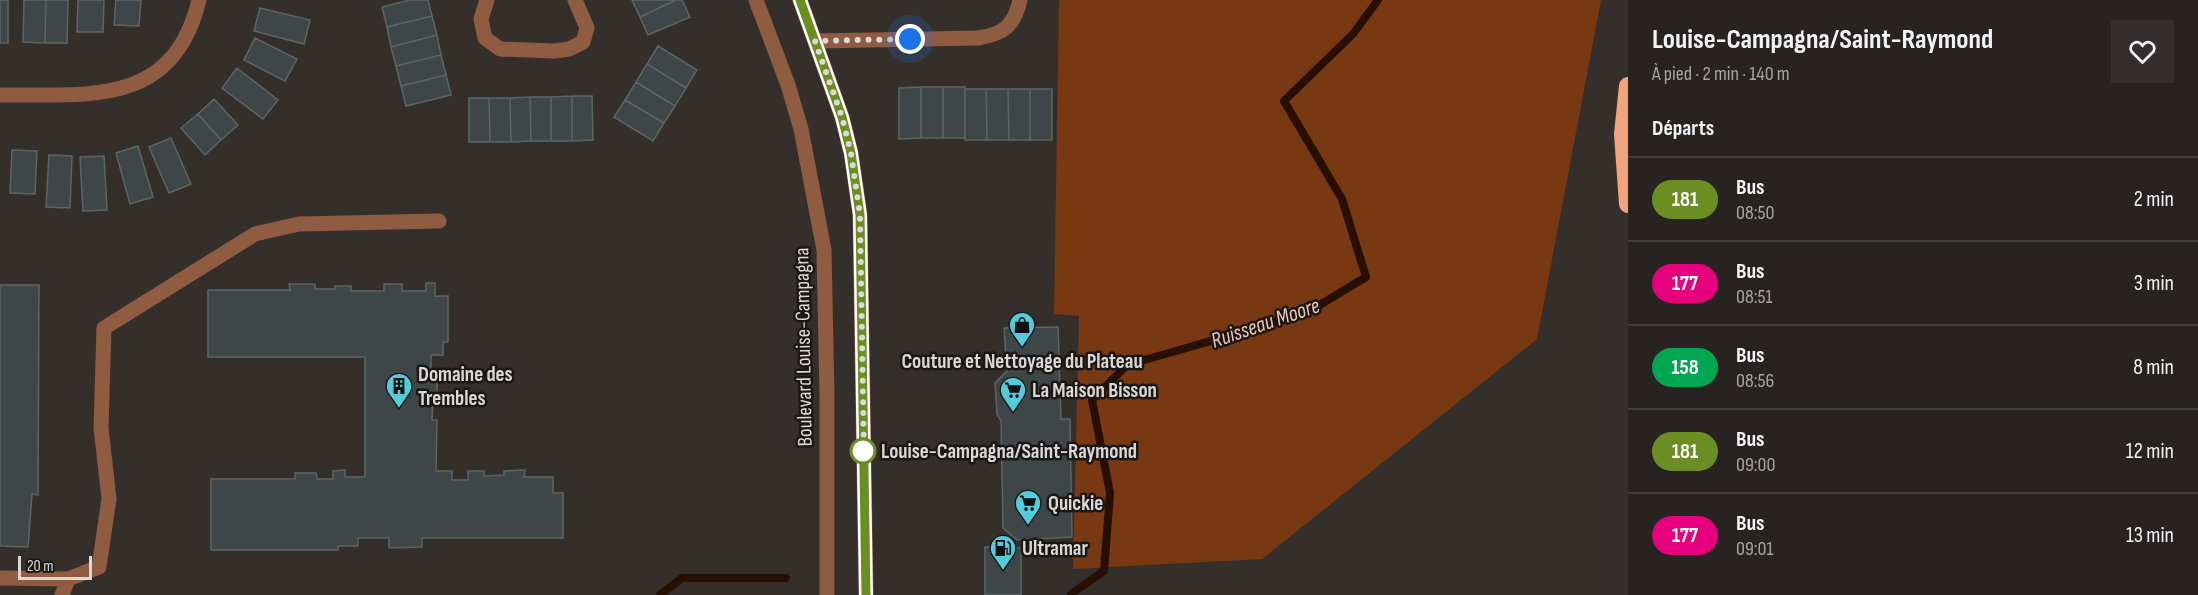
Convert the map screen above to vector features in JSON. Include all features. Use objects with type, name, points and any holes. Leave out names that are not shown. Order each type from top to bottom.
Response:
[{"type":"highway","points":[[1628,86],[1623,134],[1628,204]]},
{"type":"street","points":[[0,95],[100,94],[144,81],[174,56],[193,23],[199,0]]},
{"type":"street","points":[[487,0],[481,19],[485,38],[500,49],[554,51],[569,49],[583,42],[587,28],[575,0]]},
{"type":"street","name":"Boulevard Louise-Campagna","points":[[756,0],[801,129],[824,250],[827,595]]},
{"type":"street","points":[[800,0],[842,117],[853,163],[860,215],[866,595]]},
{"type":"street","points":[[815,41],[978,38],[997,35],[1011,24],[1020,0]]},
{"type":"street","points":[[0,578],[68,579],[99,567],[109,499],[102,428],[104,328],[255,234],[299,224],[439,221]]},
{"type":"street","points":[[62,595],[68,579]]},
{"type":"shaded area","points":[[1059,0],[1601,0],[1537,339],[1262,559],[1073,569],[1079,316],[1054,314]]},
{"type":"building","points":[[0,0],[8,0],[8,43],[0,43]]},
{"type":"building","points":[[24,0],[46,0],[45,43],[23,42]]},
{"type":"building","points":[[46,0],[68,0],[67,43],[45,43]]},
{"type":"building","points":[[78,0],[104,0],[103,32],[77,32]]},
{"type":"building","points":[[116,0],[141,0],[139,26],[114,25]]},
{"type":"building","points":[[410,0],[428,0],[432,16],[387,27],[382,7]]},
{"type":"building","points":[[632,0],[676,0],[640,17]]},
{"type":"building","points":[[676,0],[682,0],[690,17],[648,35],[640,17]]},
{"type":"building","points":[[260,8],[310,20],[304,44],[254,31]]},
{"type":"building","points":[[432,16],[437,35],[391,47],[387,27]]},
{"type":"building","points":[[437,35],[441,55],[396,66],[391,47]]},
{"type":"building","points":[[255,38],[297,59],[285,81],[244,60]]},
{"type":"building","points":[[658,46],[697,70],[686,88],[647,64]]},
{"type":"building","points":[[441,55],[446,75],[401,86],[396,66]]},
{"type":"building","points":[[647,64],[686,88],[675,106],[636,82]]},
{"type":"building","points":[[237,68],[278,100],[263,119],[222,88]]},
{"type":"building","points":[[446,75],[451,95],[406,106],[401,86]]},
{"type":"building","points":[[636,82],[675,106],[664,123],[625,100]]},
{"type":"building","points":[[921,87],[921,138],[899,139],[899,88]]},
{"type":"building","points":[[921,87],[943,87],[943,138],[921,138]]},
{"type":"building","points":[[943,87],[965,87],[965,138],[943,138]]},
{"type":"building","points":[[965,89],[986,89],[987,140],[965,140]]},
{"type":"building","points":[[986,89],[1008,89],[1009,140],[987,140]]},
{"type":"building","points":[[1008,89],[1030,89],[1030,140],[1009,140]]},
{"type":"building","points":[[1030,89],[1052,89],[1052,140],[1030,140]]},
{"type":"building","points":[[572,96],[592,96],[593,140],[572,141]]},
{"type":"building","points":[[572,96],[572,141],[551,141],[551,97]]},
{"type":"building","points":[[530,97],[551,97],[551,141],[531,141]]},
{"type":"building","points":[[530,97],[531,141],[511,142],[510,98]]},
{"type":"building","points":[[469,98],[489,98],[490,142],[469,142]]},
{"type":"building","points":[[489,98],[510,98],[511,142],[490,142]]},
{"type":"building","points":[[214,99],[238,125],[221,140],[198,114]]},
{"type":"building","points":[[625,100],[664,123],[653,141],[614,117]]},
{"type":"building","points":[[198,114],[221,140],[205,155],[181,128]]},
{"type":"building","points":[[171,138],[191,184],[169,193],[149,147]]},
{"type":"building","points":[[138,146],[153,197],[130,204],[116,153]]},
{"type":"building","points":[[12,150],[37,151],[35,194],[10,193]]},
{"type":"building","points":[[49,155],[72,156],[70,208],[46,207]]},
{"type":"building","points":[[104,156],[107,210],[83,211],[80,157]]},
{"type":"building","name":"Domaine des Trembles","points":[[426,283],[435,283],[435,296],[448,296],[448,342],[443,342],[443,355],[431,355],[431,376],[437,376],[437,399],[433,399],[432,420],[437,420],[436,471],[452,471],[452,480],[468,480],[468,471],[484,471],[484,476],[504,475],[504,471],[525,470],[524,477],[553,477],[553,493],[563,493],[563,538],[422,538],[422,547],[389,548],[389,538],[358,538],[358,546],[338,546],[338,550],[211,550],[211,479],[295,479],[295,473],[316,473],[317,479],[333,479],[333,471],[345,470],[345,477],[365,477],[365,357],[208,357],[208,290],[290,290],[289,284],[315,284],[315,289],[351,286],[351,291],[384,291],[384,284],[402,284],[402,291],[426,291]]},
{"type":"building","points":[[0,285],[39,285],[38,495],[32,494],[28,547],[0,546]]},
{"type":"building","points":[[1058,327],[1061,419],[1070,419],[1072,537],[1017,540],[1003,528],[1001,421],[997,414],[995,383],[1007,371],[1004,328]]},
{"type":"building","name":"Ultramar","points":[[985,547],[1021,548],[1021,595],[985,595]]},
{"type":"waterway","name":"Ruisseau Moore","points":[[1071,594],[1104,571],[1110,493],[1092,400],[1127,365],[1273,323],[1318,306],[1366,277],[1342,199],[1284,101],[1353,34],[1378,0]]},
{"type":"waterway","points":[[660,595],[682,578],[786,578]]},
{"type":"bus line","name":"181","points":[[800,0],[842,117],[851,153],[860,215],[866,595]]},
{"type":"place","name":"Couture et Nettoyage du Plateau","points":[[1022,348]]},
{"type":"place","name":"Domaine des Trembles","points":[[399,409]]},
{"type":"place","name":"La Maison Bisson","points":[[1013,413]]},
{"type":"place","name":"Louise-Campagna/Saint-Raymond","points":[[863,451]]},
{"type":"place","name":"Quickie","points":[[1028,526]]},
{"type":"place","name":"Ultramar","points":[[1003,571]]},
{"type":"route","points":[[863,451],[864,459],[860,215],[851,153],[842,117],[815,41],[910,39]]}]
